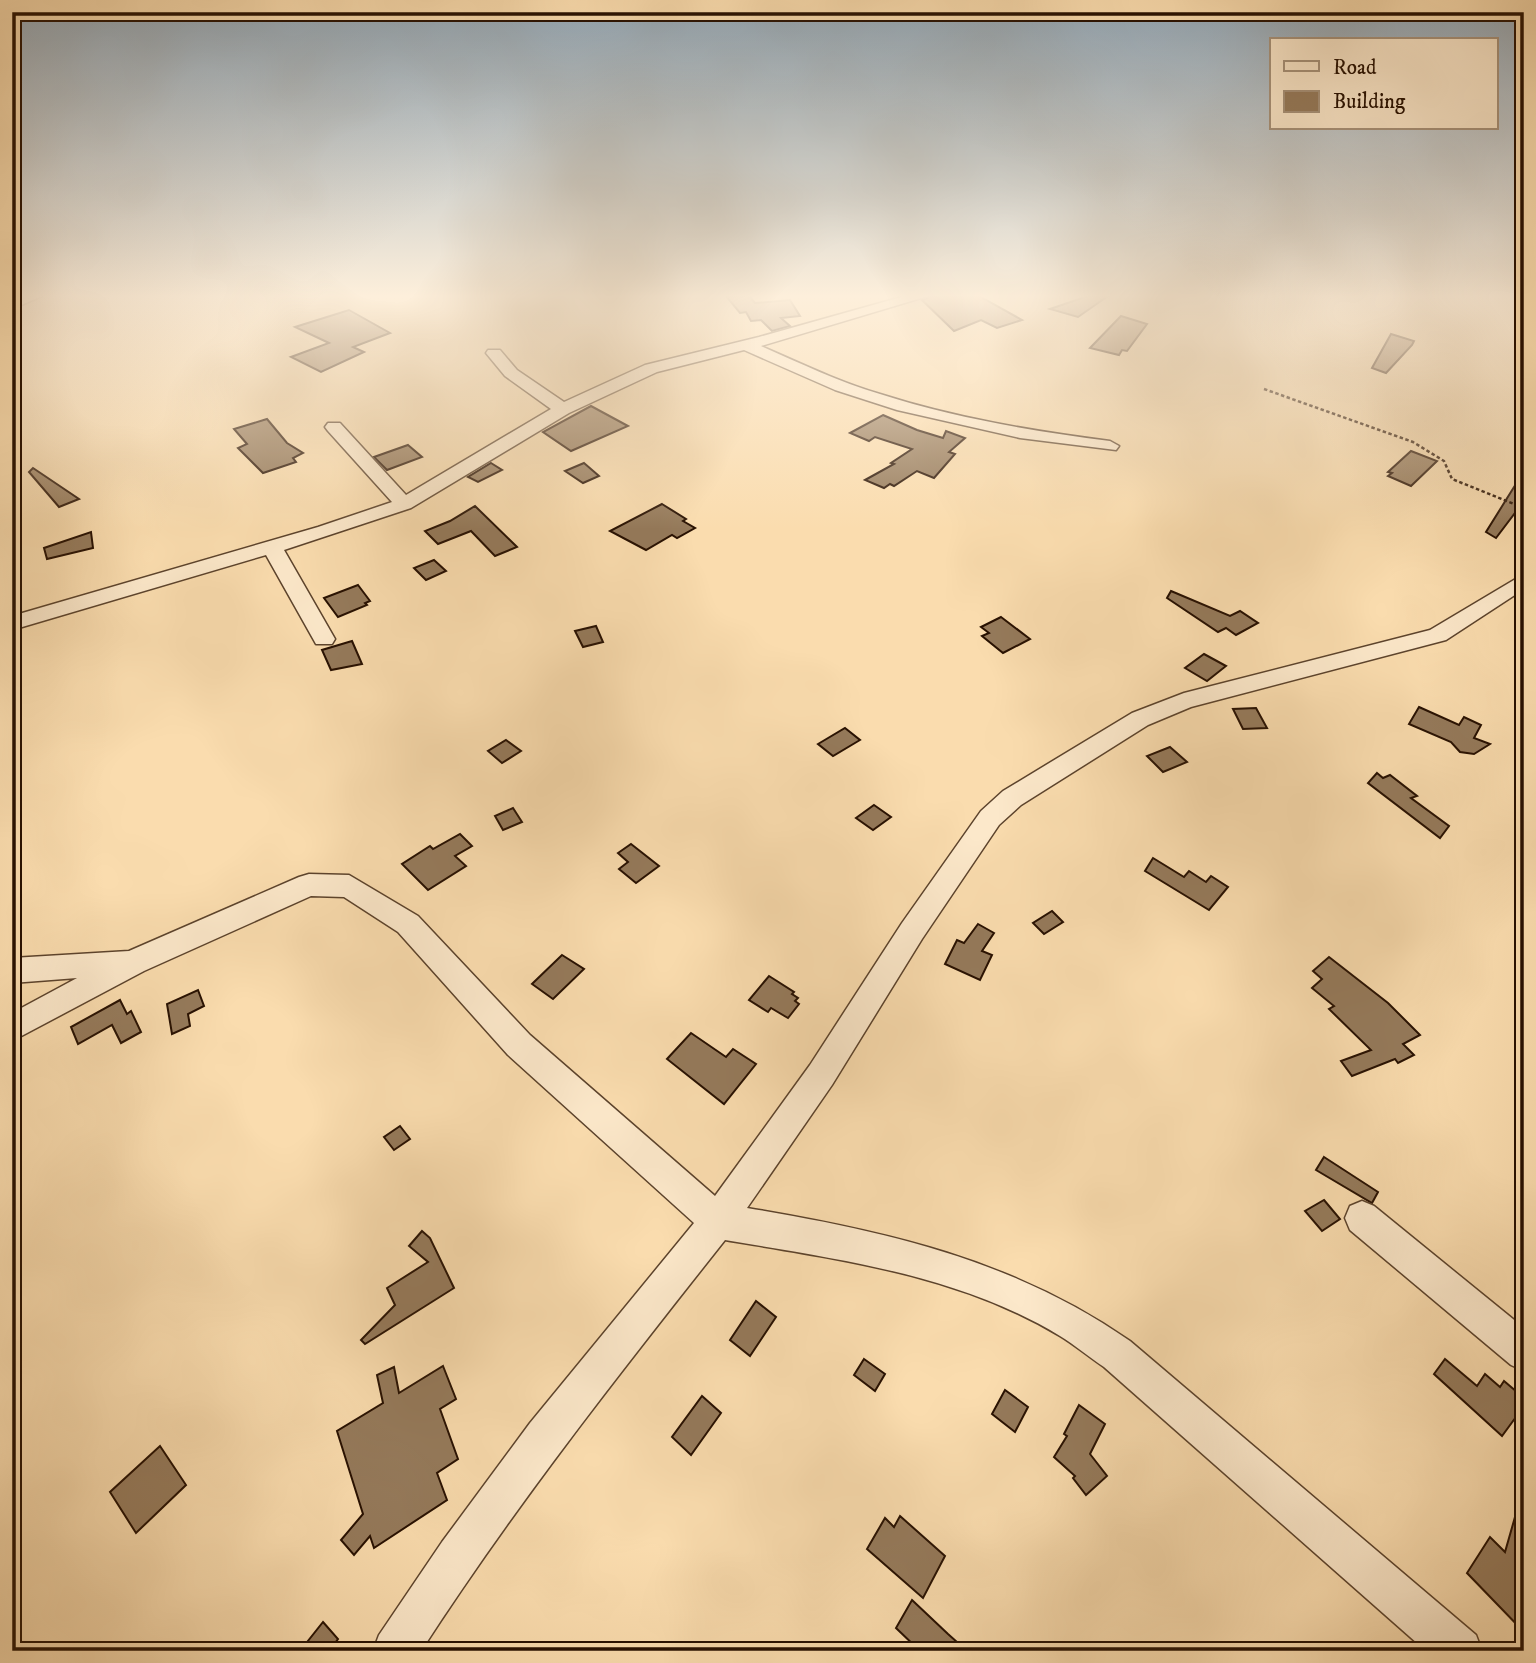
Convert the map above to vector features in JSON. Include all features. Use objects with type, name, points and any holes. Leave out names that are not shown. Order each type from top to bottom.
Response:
[{"type":"street","points":[[512,374],[563,409]]},
{"type":"street","points":[[12,623],[325,531],[404,504],[563,409],[642,374]]},
{"type":"street","points":[[811,374],[915,410],[1020,434],[1110,446]]},
{"type":"street","points":[[334,427],[404,504]]},
{"type":"street","points":[[271,545],[324,639]]},
{"type":"street","points":[[396,1651],[457,1557],[544,1437],[719,1221],[821,1074],[965,851],[990,818],[1012,798],[1140,719],[1197,697],[1438,635],[1524,580]]},
{"type":"street","points":[[12,1028],[134,962],[309,885],[349,886],[408,924],[519,1045],[719,1221],[844,1242],[955,1271],[1032,1302],[1073,1323],[1117,1354],[1460,1651]]},
{"type":"street","points":[[12,971],[134,962]]},
{"type":"street","points":[[1362,1218],[1524,1352]]},
{"type":"path","points":[[1264,389],[1413,442],[1444,461],[1452,479],[1524,508]]},
{"type":"building","points":[[591,406],[628,426],[571,451],[543,432]]},
{"type":"building","points":[[883,415],[943,438],[946,431],[965,438],[949,452],[955,454],[934,478],[917,471],[894,486],[890,484],[884,488],[865,480],[894,464],[891,463],[912,449],[875,437],[869,441],[850,433]]},
{"type":"building","points":[[267,419],[287,443],[303,453],[293,458],[296,462],[263,473],[238,448],[247,444],[234,429]]},
{"type":"building","points":[[408,445],[422,457],[387,470],[374,457]]},
{"type":"building","points":[[1411,451],[1437,461],[1411,486],[1388,476],[1392,473],[1388,472]]},
{"type":"building","points":[[491,463],[502,470],[478,482],[468,477]]},
{"type":"building","points":[[584,463],[599,476],[583,483],[565,471]]},
{"type":"building","points":[[33,468],[79,499],[59,507],[29,472]]},
{"type":"building","points":[[1524,471],[1524,501],[1496,538],[1486,532]]},
{"type":"building","points":[[662,504],[695,528],[677,538],[672,535],[646,550],[610,531]]},
{"type":"building","points":[[475,506],[517,547],[495,556],[471,531],[438,544],[425,531],[450,521]]},
{"type":"building","points":[[91,532],[93,548],[47,559],[44,548]]},
{"type":"building","points":[[434,560],[446,571],[426,580],[414,568]]},
{"type":"building","points":[[358,585],[370,601],[365,603],[367,605],[338,617],[324,598]]},
{"type":"building","points":[[1171,591],[1230,616],[1240,611],[1258,623],[1236,635],[1226,628],[1218,632],[1167,598]]},
{"type":"building","points":[[1001,617],[1030,639],[1003,653],[982,636],[989,633],[981,627]]},
{"type":"building","points":[[596,626],[603,642],[583,647],[575,631]]},
{"type":"building","points":[[352,641],[362,664],[331,670],[322,650]]},
{"type":"building","points":[[1204,654],[1226,666],[1207,681],[1185,668]]},
{"type":"building","points":[[1419,707],[1459,725],[1464,717],[1481,725],[1474,738],[1490,744],[1474,754],[1460,752],[1451,742],[1409,724]]},
{"type":"building","points":[[1256,708],[1267,728],[1243,729],[1233,709]]},
{"type":"building","points":[[845,728],[860,740],[833,756],[818,744]]},
{"type":"building","points":[[506,740],[521,751],[502,763],[488,751]]},
{"type":"building","points":[[1170,747],[1187,762],[1163,772],[1147,756]]},
{"type":"building","points":[[1377,773],[1383,778],[1390,775],[1417,796],[1411,798],[1449,826],[1440,838],[1368,783]]},
{"type":"building","points":[[874,805],[891,817],[873,830],[856,818]]},
{"type":"building","points":[[513,808],[522,822],[503,830],[495,816]]},
{"type":"building","points":[[460,834],[472,846],[455,856],[466,866],[428,890],[402,864],[430,846],[433,849]]},
{"type":"building","points":[[631,844],[659,866],[636,883],[619,869],[628,862],[618,853]]},
{"type":"building","points":[[1153,858],[1184,877],[1189,871],[1206,882],[1211,876],[1228,887],[1209,910],[1145,871]]},
{"type":"building","points":[[1052,911],[1063,922],[1044,934],[1033,923]]},
{"type":"building","points":[[978,924],[994,933],[982,951],[992,955],[980,980],[945,964],[957,940],[964,943]]},
{"type":"building","points":[[562,955],[584,969],[553,999],[532,984]]},
{"type":"building","points":[[1329,957],[1388,1003],[1420,1035],[1403,1044],[1414,1055],[1398,1063],[1395,1059],[1352,1076],[1341,1061],[1371,1050],[1329,1009],[1334,1006],[1312,988],[1322,979],[1313,971]]},
{"type":"building","points":[[769,976],[794,992],[792,994],[798,998],[795,1001],[799,1004],[788,1018],[771,1008],[768,1012],[749,1000]]},
{"type":"building","points":[[198,990],[204,1006],[188,1014],[190,1026],[172,1034],[167,1004]]},
{"type":"building","points":[[120,1000],[127,1014],[131,1011],[141,1032],[121,1043],[112,1025],[78,1044],[71,1027]]},
{"type":"building","points":[[691,1033],[726,1057],[733,1049],[756,1064],[724,1104],[667,1059]]},
{"type":"building","points":[[400,1126],[410,1139],[394,1150],[384,1137]]},
{"type":"building","points":[[1324,1157],[1378,1192],[1372,1203],[1316,1170]]},
{"type":"building","points":[[1324,1200],[1340,1219],[1322,1231],[1305,1211]]},
{"type":"building","points":[[422,1231],[430,1238],[454,1288],[365,1344],[361,1340],[395,1305],[387,1288],[428,1262],[409,1246]]},
{"type":"building","points":[[756,1301],[776,1317],[750,1356],[730,1340]]},
{"type":"building","points":[[864,1359],[885,1374],[875,1391],[854,1375]]},
{"type":"building","points":[[1445,1359],[1477,1386],[1485,1374],[1500,1387],[1504,1381],[1524,1398],[1524,1406],[1502,1436],[1434,1374]]},
{"type":"building","points":[[443,1366],[456,1399],[440,1409],[458,1459],[437,1473],[447,1500],[374,1548],[370,1536],[354,1555],[341,1540],[363,1514],[337,1431],[383,1403],[377,1375],[394,1367],[399,1393]]},
{"type":"building","points":[[1005,1390],[1028,1407],[1015,1432],[992,1414]]},
{"type":"building","points":[[702,1396],[721,1413],[691,1455],[672,1437]]},
{"type":"building","points":[[1079,1405],[1105,1424],[1090,1454],[1107,1476],[1086,1495],[1073,1478],[1075,1476],[1054,1457],[1067,1436],[1064,1434]]},
{"type":"building","points":[[160,1446],[186,1485],[136,1533],[110,1492]]},
{"type":"building","points":[[1519,1503],[1524,1504],[1524,1632],[1467,1573],[1490,1537],[1505,1552]]},
{"type":"building","points":[[900,1516],[945,1556],[923,1598],[867,1549],[885,1518],[894,1527]]},
{"type":"building","points":[[912,1600],[967,1651],[920,1651],[896,1628]]},
{"type":"building","points":[[323,1622],[338,1639],[329,1651],[300,1651]]}]
